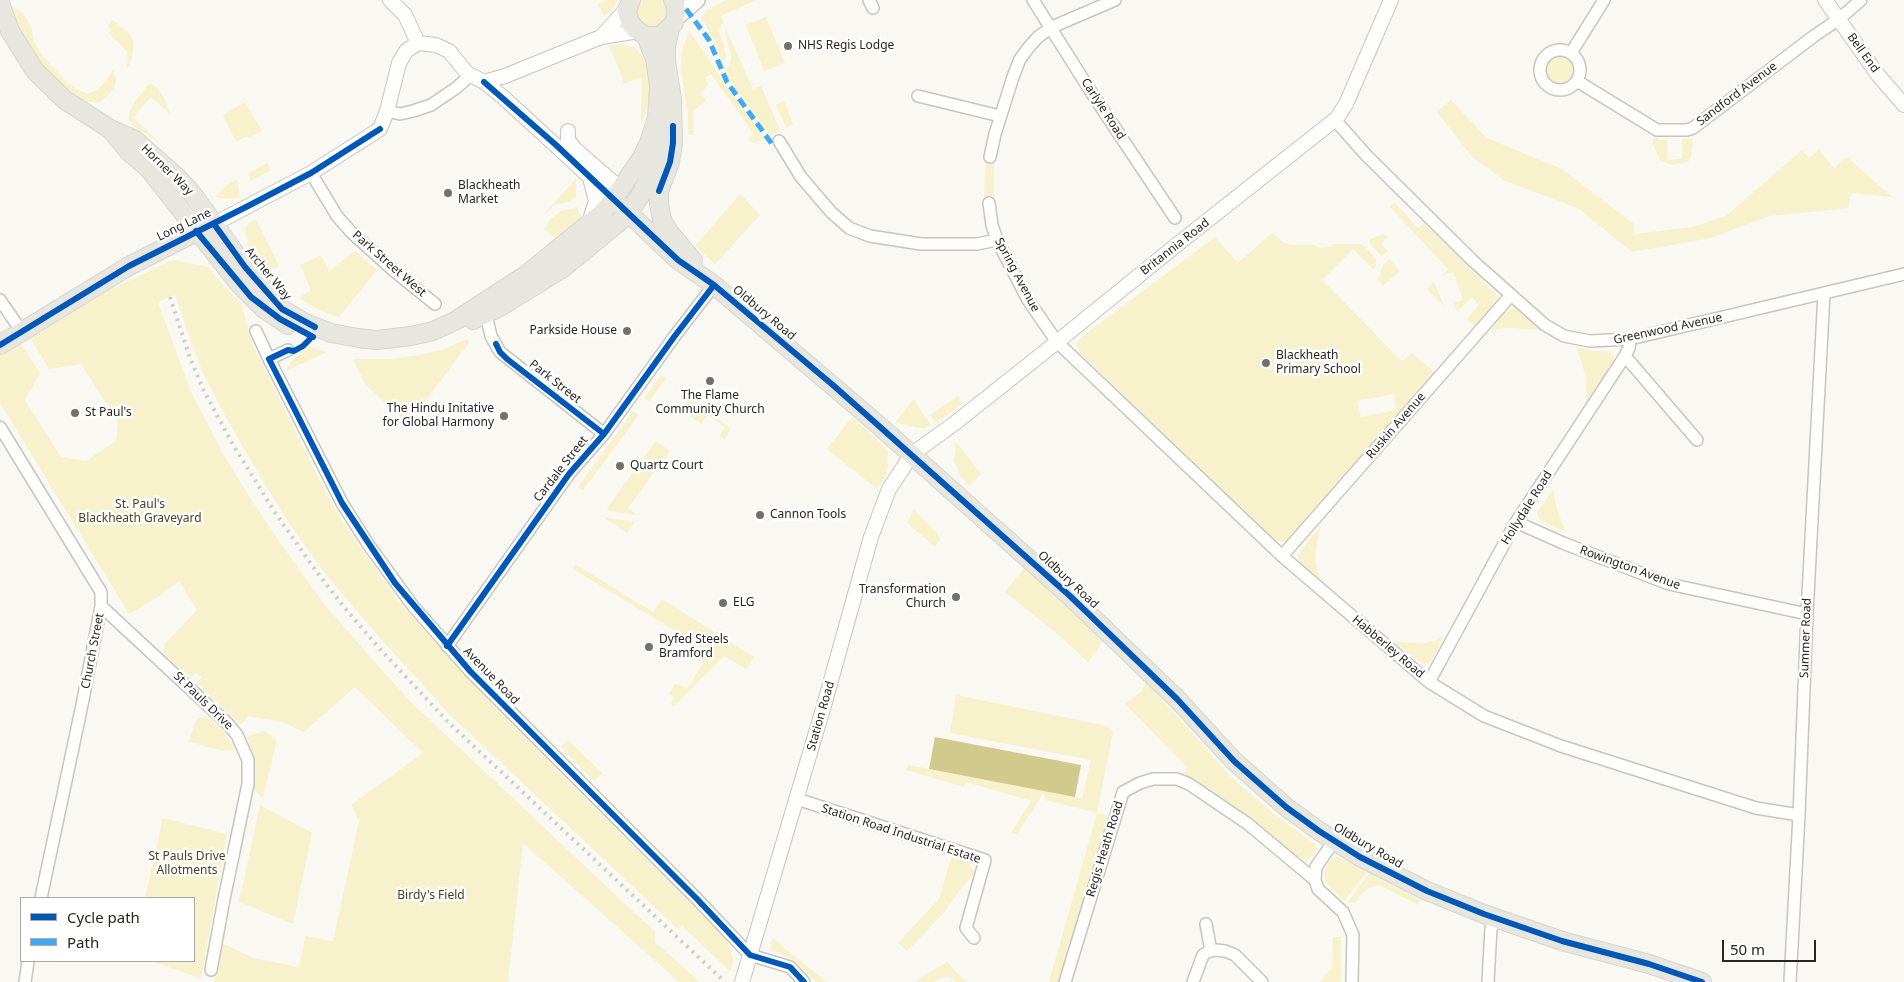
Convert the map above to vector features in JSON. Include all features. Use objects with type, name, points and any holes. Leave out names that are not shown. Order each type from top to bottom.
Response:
[{"type":"main road","points":[[661,233],[659,191],[670,162],[673,143],[672,107],[666,47],[676,14],[673,0]]},
{"type":"main road","points":[[643,34],[660,36],[697,0]]},
{"type":"main road","name":"Horner Way","points":[[0,3],[10,31],[36,71],[65,100],[110,129],[135,140],[157,158],[191,192],[214,224]]},
{"type":"main road","name":"Archer Way","points":[[214,224],[245,267],[282,309],[305,323],[331,333],[376,340],[411,336],[478,314],[602,213],[618,194],[649,143],[657,118],[659,85],[655,59],[643,34],[630,22],[627,11],[630,3]]},
{"type":"main road","points":[[634,211],[652,169],[663,135],[668,79]]},
{"type":"main road","name":"Horner Way","points":[[110,129],[129,152],[149,169],[196,231]]},
{"type":"main road","points":[[618,194],[634,211],[661,233]]},
{"type":"main road","name":"Archer Way","points":[[196,231],[251,297],[280,320],[313,337],[352,345],[394,346],[427,340],[563,268],[634,211]]},
{"type":"main road","name":"Long Lane","points":[[0,345],[129,266],[196,231],[214,224]]},
{"type":"main road","points":[[608,231],[619,229],[661,233]]},
{"type":"main road","name":"Oldbury Road","points":[[661,233],[714,285],[834,386],[1070,596],[1158,681],[1234,762],[1286,807],[1334,841],[1427,891],[1562,941],[1649,964],[1702,982]]},
{"type":"street","points":[[390,0],[405,15]]},
{"type":"street","points":[[402,0],[405,15],[418,43]]},
{"type":"street","name":"Carlyle Road","points":[[1033,0],[1052,27],[1097,102],[1174,218]]},
{"type":"street","points":[[990,157],[1000,116],[1020,59],[1038,37],[1052,27],[1115,0]]},
{"type":"street","name":"Britannia Road","points":[[911,455],[1058,342],[1178,243],[1335,120],[1346,104],[1391,0]]},
{"type":"street","points":[[1571,53],[1604,0]]},
{"type":"street","name":"Bell End","points":[[1825,0],[1878,75],[1904,105]]},
{"type":"street","name":"Sandford Avenue","points":[[1577,81],[1657,130],[1687,130],[1694,128],[1839,19],[1861,0]]},
{"type":"street","points":[[600,38],[630,3]]},
{"type":"street","points":[[484,82],[505,76],[600,38],[643,34]]},
{"type":"street","points":[[471,75],[431,105],[400,114],[387,111],[399,63],[406,51],[418,43],[436,45],[448,51],[471,75],[484,82],[556,145],[590,178],[618,194]]},
{"type":"street","points":[[1565,50],[1571,53],[1576,57],[1580,69],[1577,81],[1567,89],[1560,90],[1548,86],[1540,74],[1542,61],[1551,52],[1565,50]]},
{"type":"street","points":[[918,96],[1000,116]]},
{"type":"street","name":"Long Lane","points":[[214,224],[311,173],[380,129],[387,111]]},
{"type":"street","name":"Greenwood Avenue","points":[[1335,120],[1372,162],[1473,261],[1545,325],[1564,336],[1590,341],[1630,339],[1904,274]]},
{"type":"street","points":[[556,145],[568,131],[568,140],[575,149],[606,176],[618,194]]},
{"type":"street","points":[[779,140],[801,177],[831,212],[849,228],[870,236],[921,244],[977,244],[997,240]]},
{"type":"street","name":"Park Street West","points":[[311,173],[338,216],[351,232],[435,304]]},
{"type":"street","points":[[606,176],[618,178],[631,174]]},
{"type":"street","points":[[589,223],[596,201],[590,178]]},
{"type":"street","name":"Spring Avenue","points":[[989,203],[992,225],[997,240],[1028,300],[1058,342]]},
{"type":"street","name":"Cardale Street","points":[[447,646],[569,474],[604,434],[669,343],[714,285]]},
{"type":"street","name":"Summer Road","points":[[1790,982],[1824,293]]},
{"type":"street","name":"Ruskin Avenue","points":[[1282,556],[1511,295]]},
{"type":"street","points":[[0,300],[22,332]]},
{"type":"street","name":"Park Street","points":[[478,314],[500,352],[604,434]]},
{"type":"street","name":"Avenue Road","points":[[256,331],[342,503],[395,583],[447,646],[750,955]]},
{"type":"street","name":"Hollydale Road","points":[[1429,682],[1516,522],[1625,356],[1629,348],[1630,339]]},
{"type":"street","name":"Habberley Road","points":[[1058,342],[1282,556],[1429,682],[1484,716],[1562,746],[1756,808],[1799,815]]},
{"type":"street","points":[[269,359],[288,350]]},
{"type":"street","name":"Greenwood Avenue","points":[[1625,356],[1697,440]]},
{"type":"street","name":"Church Street","points":[[0,427],[101,592],[101,606],[82,705],[41,897]]},
{"type":"street","name":"Station Road","points":[[742,981],[797,799],[871,537],[889,489],[911,455]]},
{"type":"street","name":"Rowington Avenue","points":[[1516,522],[1563,543],[1669,584],[1807,614]]},
{"type":"street","name":"St Pauls Drive","points":[[101,606],[228,724],[238,735],[248,760],[248,784],[211,970]]},
{"type":"street","name":"Regis Heath Road","points":[[1065,982],[1122,792],[1153,779],[1177,779],[1189,784],[1248,824],[1315,880],[1318,889],[1343,912],[1353,936],[1352,982]]},
{"type":"street","name":"Station Road Industrial Estate","points":[[797,799],[985,860],[966,928],[974,938]]},
{"type":"street","points":[[1315,880],[1316,867],[1334,841]]},
{"type":"street","points":[[1488,982],[1491,928],[1498,918]]},
{"type":"street","points":[[1206,924],[1210,951]]},
{"type":"street","points":[[1193,982],[1203,955],[1210,951],[1225,951],[1235,955],[1262,982]]},
{"type":"street","points":[[750,955],[790,967],[804,982]]},
{"type":"street","points":[[24,982],[28,962]]},
{"type":"green space","points":[[606,0],[618,0],[611,11],[604,16],[598,4]]},
{"type":"green space","points":[[641,0],[664,0],[670,12],[664,25],[652,30],[641,25],[635,13]]},
{"type":"green space","points":[[726,0],[756,0],[721,16],[723,22],[719,31],[726,57],[723,64],[702,18],[706,11]]},
{"type":"green space","points":[[12,6],[22,12],[27,19],[31,26],[34,42],[44,58],[71,86],[87,94],[95,91],[113,70],[116,81],[114,88],[98,103],[83,101],[47,71],[21,34]]},
{"type":"green space","points":[[766,17],[785,63],[764,71],[746,25]]},
{"type":"green space","points":[[113,20],[129,33],[134,42],[131,62],[126,69],[128,62],[127,51],[108,33],[111,30],[108,27]]},
{"type":"green space","points":[[726,29],[753,89],[761,86],[780,130],[770,135],[729,79],[726,71],[730,64],[731,56],[725,32]]},
{"type":"green space","points":[[689,31],[765,139],[754,143],[748,140],[754,134],[711,74],[705,78],[709,85],[701,92],[706,101],[693,111],[694,135],[688,135],[688,115],[681,61],[682,50]]},
{"type":"green space","points":[[618,44],[635,47],[643,58],[647,69],[650,90],[647,108],[641,125],[642,77],[623,84],[622,76],[609,46]]},
{"type":"green space","points":[[1560,55],[1571,59],[1575,70],[1571,81],[1560,85],[1549,81],[1545,70],[1549,59]]},
{"type":"green space","points":[[151,84],[156,87],[164,98],[170,114],[151,97],[133,117],[164,147],[147,134],[136,129],[129,119],[130,111],[136,100],[147,86]]},
{"type":"green space","points":[[1451,100],[1487,138],[1562,169],[1634,224],[1634,234],[1693,227],[1726,216],[1802,150],[1809,158],[1819,150],[1834,168],[1847,157],[1892,197],[1851,193],[1848,208],[1770,216],[1711,238],[1632,252],[1578,208],[1505,181],[1472,157],[1437,112]]},
{"type":"green space","points":[[784,101],[793,125],[786,127],[776,105]]},
{"type":"green space","points":[[245,102],[262,131],[236,142],[223,115]]},
{"type":"green space","points":[[1653,136],[1660,140],[1667,140],[1668,160],[1682,159],[1682,139],[1693,138],[1691,157],[1688,162],[1671,165],[1660,160],[1653,145]]},
{"type":"green space","points":[[986,162],[994,163],[994,196],[984,196]]},
{"type":"green space","points":[[267,163],[271,170],[251,181],[248,174]]},
{"type":"green space","points":[[576,178],[576,199],[553,206],[540,219]]},
{"type":"green space","points":[[237,179],[240,198],[215,197],[227,185]]},
{"type":"green space","points":[[740,194],[760,215],[715,264],[695,246]]},
{"type":"green space","points":[[1394,202],[1418,228],[1424,223],[1499,298],[1475,326],[1467,319],[1479,305],[1472,297],[1457,312],[1454,303],[1463,300],[1453,272],[1442,275],[1448,269],[1390,207]]},
{"type":"green space","points":[[577,207],[581,218],[556,239],[544,229],[550,220],[561,211]]},
{"type":"green space","points":[[256,219],[279,266],[267,271],[248,246],[245,227]]},
{"type":"green space","name":"Blackheath Primary School","points":[[1272,233],[1284,243],[1293,245],[1315,245],[1318,248],[1331,247],[1333,244],[1362,244],[1376,258],[1376,266],[1373,269],[1353,249],[1322,280],[1402,361],[1412,353],[1434,372],[1292,537],[1284,542],[1275,541],[1081,354],[1077,345],[1084,335],[1215,237],[1238,263]],"holes":[[[1394,394],[1397,410],[1361,417],[1357,401]]]},
{"type":"green space","points":[[1383,234],[1388,236],[1381,244],[1388,251],[1382,256],[1370,244],[1370,239]]},
{"type":"green space","points":[[355,251],[377,270],[339,317],[321,311],[299,298],[311,290],[300,265],[321,255],[329,271]]},
{"type":"green space","points":[[1389,259],[1400,271],[1383,286],[1378,280],[1383,265]]},
{"type":"green space","points":[[172,260],[209,267],[242,305],[252,344],[327,495],[346,527],[399,602],[483,695],[727,940],[733,959],[731,972],[682,926],[679,930],[450,715],[380,638],[323,571],[289,523],[225,416],[202,371],[175,295],[158,302],[190,389],[222,452],[247,493],[324,604],[413,704],[655,932],[655,942],[700,982],[679,982],[523,843],[508,982],[214,982],[222,943],[253,958],[299,967],[305,936],[333,941],[359,821],[351,805],[423,753],[355,687],[304,732],[281,722],[248,716],[241,725],[197,683],[202,677],[196,673],[191,677],[163,654],[165,644],[197,610],[179,581],[158,597],[129,614],[0,403],[0,352],[19,341],[40,373],[25,400],[61,457],[86,461],[116,441],[118,422],[81,364],[49,369],[29,336],[95,297]]},
{"type":"green space","points":[[1434,282],[1444,306],[1427,289]]},
{"type":"green space","points":[[1511,309],[1516,309],[1523,313],[1544,330],[1502,328],[1490,332],[1502,315]]},
{"type":"green space","points":[[467,339],[469,343],[408,424],[365,384],[353,359],[389,359],[414,356],[441,350]]},
{"type":"green space","points":[[308,346],[327,352],[286,371],[290,363]]},
{"type":"green space","points":[[1577,347],[1593,351],[1608,351],[1614,356],[1614,361],[1587,402],[1586,378]]},
{"type":"green space","points":[[661,375],[666,379],[649,401],[644,398]]},
{"type":"green space","points":[[958,396],[963,404],[936,423],[930,415]]},
{"type":"green space","points":[[690,397],[730,428],[725,440],[719,436],[725,428],[708,415],[701,424],[680,409]]},
{"type":"green space","points":[[914,399],[931,425],[925,428],[917,428],[895,422]]},
{"type":"green space","points":[[633,411],[639,415],[583,490],[578,487]]},
{"type":"green space","points":[[852,417],[880,442],[887,451],[888,467],[886,475],[877,489],[827,449]]},
{"type":"green space","points":[[656,441],[670,451],[628,508],[637,515],[609,511],[607,508]]},
{"type":"green space","points":[[956,442],[981,474],[969,486],[961,477],[954,461]]},
{"type":"green space","points":[[1553,489],[1558,513],[1566,532],[1541,521],[1538,517],[1537,513]]},
{"type":"green space","points":[[914,510],[934,530],[940,539],[935,547],[907,523]]},
{"type":"green space","points":[[603,517],[635,522],[627,533]]},
{"type":"green space","points":[[1320,527],[1315,555],[1321,581],[1300,563],[1298,557]]},
{"type":"green space","points":[[575,564],[653,612],[662,599],[754,657],[746,669],[724,656],[673,707],[671,704],[674,697],[669,694],[675,683],[687,689],[703,663],[690,655],[697,644],[573,569]]},
{"type":"green space","points":[[1025,567],[1105,639],[1088,662],[1061,637],[1005,592]]},
{"type":"green space","points":[[1443,636],[1435,655],[1426,664],[1394,642],[1425,643],[1435,641]]},
{"type":"green space","points":[[1146,681],[1231,777],[1274,814],[1314,843],[1317,849],[1314,855],[1307,860],[1293,855],[1257,824],[1184,774],[1187,767],[1125,704],[1142,691]]},
{"type":"green space","points":[[956,695],[1107,726],[1113,732],[1097,813],[1045,800],[1044,792],[1017,834],[1011,833],[1031,801],[966,782],[964,787],[906,770],[908,765],[1082,798],[1091,760],[950,733]]},
{"type":"green space","points":[[206,717],[222,729],[235,750],[224,751],[189,742],[195,722],[199,718]]},
{"type":"green space","points":[[265,731],[277,741],[263,798],[254,790],[254,761],[247,736]]},
{"type":"green space","points":[[568,740],[602,773],[594,781],[561,747]]},
{"type":"green space","points":[[260,805],[312,833],[293,924],[239,902]]},
{"type":"green space","points":[[1097,813],[1107,815],[1105,827],[1060,982],[1049,982]]},
{"type":"green space","name":"St Pauls Drive Allotments","points":[[163,818],[227,834],[201,979],[155,962],[195,962],[195,897],[145,897]]},
{"type":"green space","points":[[1339,857],[1367,872],[1344,901],[1326,882],[1324,874],[1329,862],[1333,858]]},
{"type":"green space","points":[[951,858],[969,863],[975,873],[959,891],[944,913],[907,951],[898,943],[939,899]]},
{"type":"green space","points":[[1369,873],[1420,900],[1418,905],[1380,885],[1366,890],[1355,903],[1348,902]]},
{"type":"green space","points":[[1333,937],[1341,937],[1341,982],[1320,982],[1332,968]]},
{"type":"green space","points":[[773,938],[827,982],[816,982],[795,961],[770,949]]},
{"type":"green space","points":[[947,962],[966,982],[956,982],[949,977],[945,977],[933,982],[914,982]]},
{"type":"shaded area","points":[[935,737],[1081,765],[1075,797],[929,769]]},
{"type":"railway","points":[[170,297],[190,358],[203,389],[232,443],[274,511],[344,607],[379,648],[448,722],[725,982]]},
{"type":"marked path","points":[[686,9],[709,40],[727,82],[772,144]]},
{"type":"cycle path","points":[[484,82],[556,145],[678,260],[714,285],[834,386],[1070,596],[1177,699],[1234,761],[1286,807],[1360,857],[1427,891],[1484,914],[1562,941],[1649,964],[1702,982]]},
{"type":"cycle path","points":[[659,191],[670,162],[673,126]]},
{"type":"cycle path","points":[[0,345],[129,266],[311,173],[380,129]]},
{"type":"cycle path","points":[[214,224],[245,267],[282,309],[315,327]]},
{"type":"cycle path","points":[[196,231],[251,297],[280,319],[313,337]]},
{"type":"cycle path","points":[[447,646],[569,474],[604,434],[714,285]]},
{"type":"cycle path","points":[[309,340],[294,351],[288,350],[269,359],[342,503],[395,583],[470,671],[697,899],[750,955],[790,967],[804,982]]},
{"type":"cycle path","points":[[496,344],[500,352],[507,359],[604,434]]},
{"type":"place","name":"NHS Regis Lodge","points":[[788,46]]},
{"type":"place","name":"Blackheath Market","points":[[448,193]]},
{"type":"place","name":"Parkside House","points":[[627,331]]},
{"type":"place","name":"Blackheath Primary School","points":[[1266,363]]},
{"type":"place","name":"The Flame Community Church","points":[[710,381]]},
{"type":"place","name":"St Paul's","points":[[75,413]]},
{"type":"place","name":"The Hindu Initative for Global Harmony","points":[[504,416]]},
{"type":"place","name":"Quartz Court","points":[[620,466]]},
{"type":"place","name":"Cannon Tools","points":[[760,515]]},
{"type":"place","name":"Transformation Church","points":[[956,597]]},
{"type":"place","name":"ELG","points":[[723,603]]},
{"type":"place","name":"Dyfed Steels Bramford","points":[[649,647]]},
{"type":"park label","name":"St. Paul's Blackheath Graveyard","points":[[140,512]]},
{"type":"park label","name":"Birdy's Field","points":[[431,896]]}]
